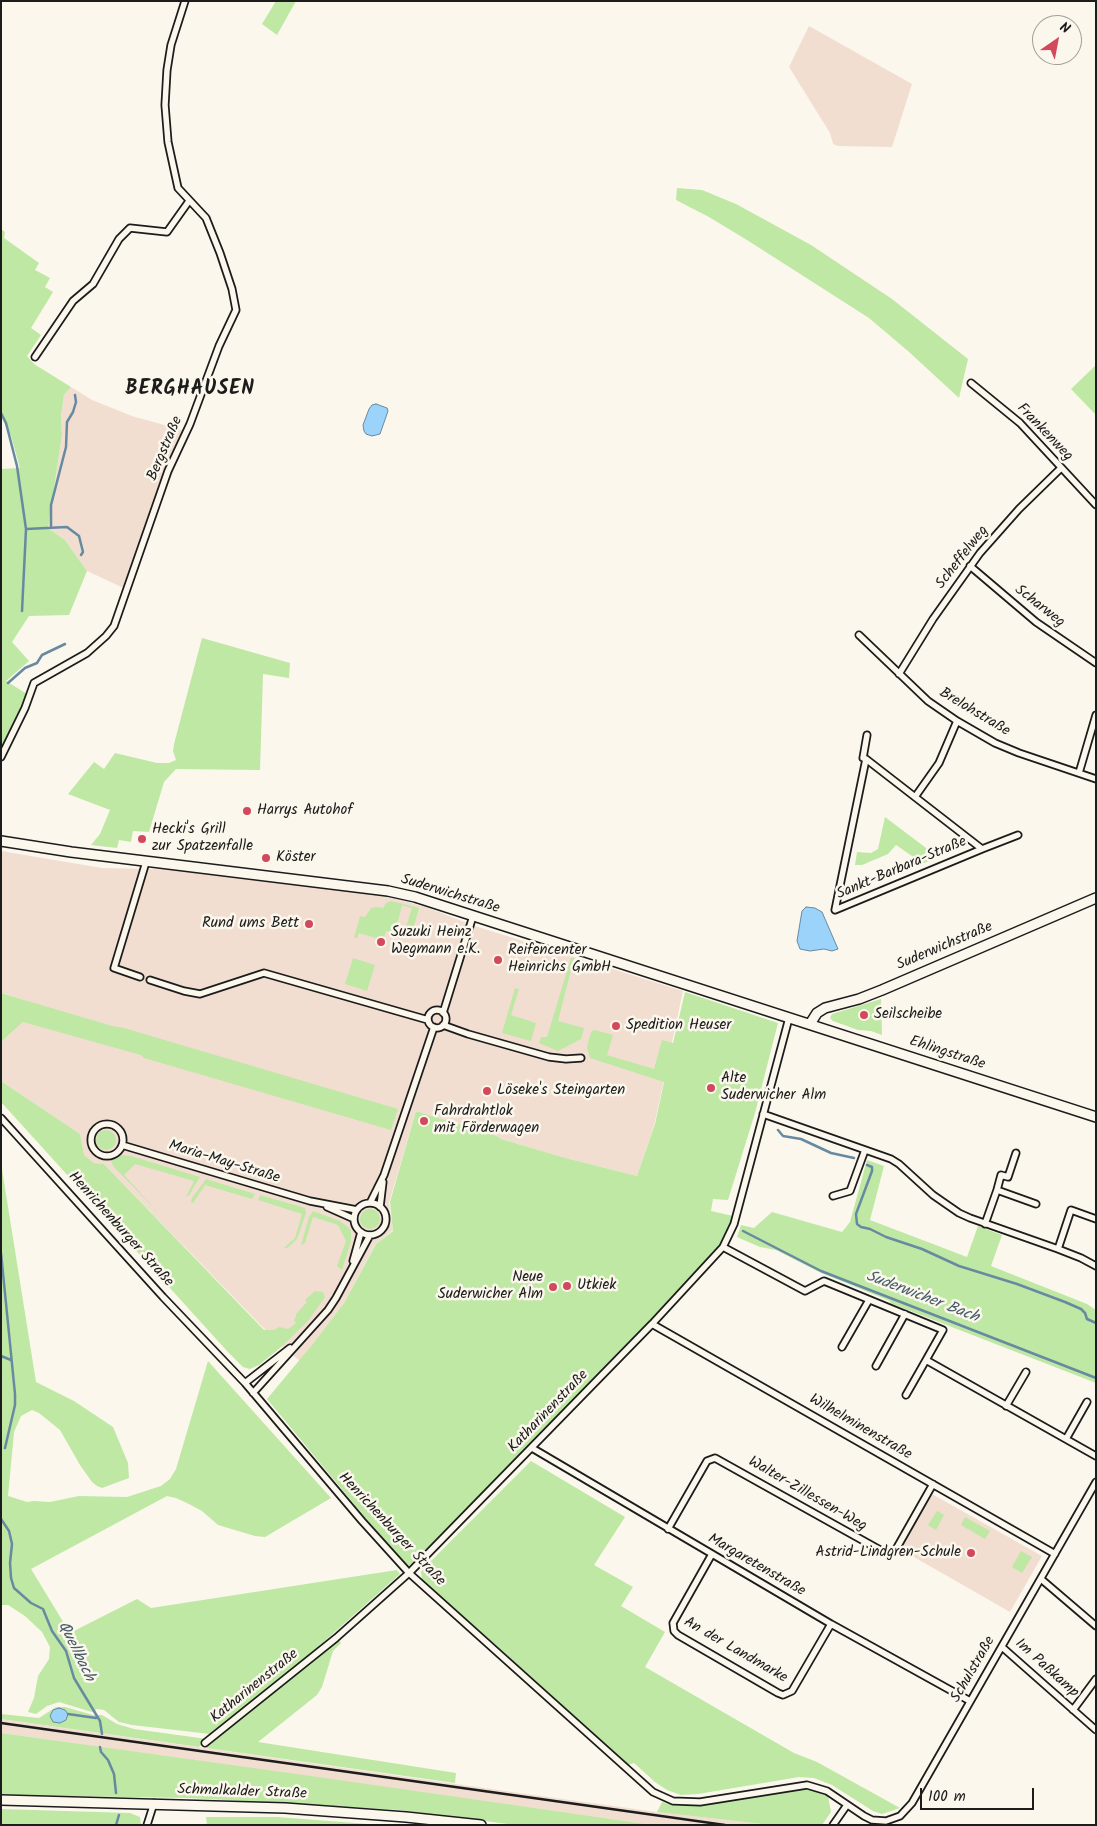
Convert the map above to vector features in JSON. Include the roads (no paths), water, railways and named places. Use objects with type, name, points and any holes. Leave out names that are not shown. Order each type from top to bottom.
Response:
[{"type":"main road","name":"Suderwichstraße","points":[[1,841],[146,862],[388,890],[415,897],[789,1018]]},
{"type":"main road","name":"Suderwichstraße","points":[[810,1024],[817,1013],[825,1008],[882,990],[1096,898]]},
{"type":"main road","name":"Ehlingstraße","points":[[789,1018],[1096,1118]]},
{"type":"main road","name":"Schmalkalder Straße","points":[[1,1800],[285,1808],[481,1825]]},
{"type":"street","name":"Bergstraße","points":[[1,756],[25,708],[34,683],[87,653],[114,626],[168,471],[190,424],[219,346],[233,318],[236,302],[220,253],[206,218],[188,201],[178,188],[168,142],[165,105],[171,45],[185,1]]},
{"type":"street","points":[[36,357],[73,301],[92,284],[119,239],[130,228],[167,232],[188,201]]},
{"type":"street","name":"Frankenweg","points":[[971,383],[1020,423],[1096,505]]},
{"type":"street","name":"Scheffelweg","points":[[899,674],[933,619],[980,553],[1019,509],[1061,468]]},
{"type":"street","name":"Scharweg","points":[[970,566],[1036,622],[1096,663]]},
{"type":"street","name":"Brelohstraße","points":[[859,635],[928,701],[957,721],[1011,750],[1096,779]]},
{"type":"street","points":[[1079,773],[1096,715]]},
{"type":"street","points":[[915,798],[939,763],[957,721]]},
{"type":"street","name":"Sankt-Barbara-Straße","points":[[867,735],[863,758],[982,849]]},
{"type":"street","name":"Sankt-Barbara-Straße","points":[[866,760],[836,910],[1018,834]]},
{"type":"street","points":[[140,977],[114,968],[146,862]]},
{"type":"street","points":[[443,1013],[438,1010],[433,1011],[429,1015],[430,1025],[434,1028],[439,1028],[443,1024],[445,1018],[443,1013],[473,916]]},
{"type":"street","points":[[150,980],[200,994],[264,973],[428,1020]]},
{"type":"street","name":"Katharinenstraße","points":[[205,1743],[336,1638],[410,1573],[652,1324],[723,1246],[734,1224],[789,1018]]},
{"type":"street","points":[[443,1024],[468,1034],[549,1057],[581,1058]]},
{"type":"street","points":[[370,1204],[384,1175],[434,1028]]},
{"type":"street","points":[[763,1114],[891,1158],[900,1164],[920,1184],[959,1213],[1058,1249],[1096,1266]]},
{"type":"street","name":"Henrichenburger Straße","points":[[1,1118],[245,1384],[362,1521],[410,1573],[647,1786],[664,1798],[680,1802],[700,1802],[807,1785],[827,1791],[847,1805]]},
{"type":"street","points":[[102,1124],[114,1125],[122,1134],[122,1145],[115,1154],[105,1156],[99,1154],[92,1146],[92,1134],[102,1124]]},
{"type":"street","name":"Maria-May-Straße","points":[[122,1145],[318,1204],[354,1219]]},
{"type":"street","points":[[833,1196],[850,1191],[865,1150]]},
{"type":"street","points":[[986,1224],[1001,1175],[1008,1177],[1016,1153]]},
{"type":"street","points":[[380,1207],[365,1204],[357,1210],[354,1219],[361,1232],[370,1235],[378,1232],[385,1223],[386,1217],[380,1207],[384,1175]]},
{"type":"street","points":[[997,1190],[1036,1204]]},
{"type":"street","name":"Maria-May-Straße","points":[[318,1204],[357,1210]]},
{"type":"street","points":[[1058,1249],[1071,1210],[1096,1219]]},
{"type":"street","points":[[348,1275],[361,1232]]},
{"type":"street","points":[[253,1393],[328,1310],[370,1235]]},
{"type":"street","points":[[723,1246],[805,1290],[824,1281],[943,1330],[906,1395]]},
{"type":"street","points":[[842,1347],[869,1300]]},
{"type":"street","points":[[876,1366],[905,1314]]},
{"type":"street","name":"Wilhelminenstraße","points":[[652,1324],[1055,1554]]},
{"type":"street","points":[[245,1384],[301,1339]]},
{"type":"street","points":[[926,1360],[1096,1456]]},
{"type":"street","points":[[1006,1406],[1026,1372]]},
{"type":"street","points":[[1066,1439],[1087,1402]]},
{"type":"street","name":"Margaretenstraße","points":[[532,1448],[831,1624],[970,1701]]},
{"type":"street","name":"Walter-Zillessen-Weg","points":[[668,1528],[707,1461],[715,1458],[889,1555],[895,1551],[934,1484]]},
{"type":"street","name":"Schulstraße","points":[[847,1805],[864,1816],[879,1821],[886,1821],[900,1816],[912,1803],[1096,1482]]},
{"type":"street","name":"An der Landmarke","points":[[712,1554],[673,1623],[674,1631],[678,1636],[778,1694],[783,1695],[792,1691],[831,1624]]},
{"type":"street","points":[[1041,1579],[1096,1626]]},
{"type":"street","name":"Im Paßkamp","points":[[1002,1647],[1096,1730]]},
{"type":"street","points":[[1073,1710],[1096,1679]]},
{"type":"street","points":[[147,1825],[154,1803]]},
{"type":"street","points":[[833,1825],[847,1805]]},
{"type":"water","points":[[376,404],[387,408],[388,411],[380,434],[372,436],[366,434],[363,425],[369,409],[372,405]]},
{"type":"water","points":[[806,907],[815,908],[822,912],[838,949],[832,951],[824,949],[810,951],[800,949],[797,941],[802,911]]},
{"type":"water","points":[[59,1708],[65,1710],[68,1714],[66,1720],[60,1723],[53,1722],[50,1716],[53,1710]]},
{"type":"waterway","points":[[51,527],[51,505],[66,447],[67,422],[76,402],[75,395]]},
{"type":"waterway","points":[[1,413],[6,423],[17,466],[26,529],[22,611]]},
{"type":"waterway","points":[[26,529],[67,527],[79,536],[83,552],[81,555]]},
{"type":"waterway","points":[[8,683],[25,668],[37,663],[42,655],[65,644]]},
{"type":"waterway","name":"Suderwicher Bach","points":[[778,1130],[783,1136],[801,1139],[831,1153],[854,1158]]},
{"type":"waterway","name":"Suderwicher Bach","points":[[867,1165],[872,1167],[872,1171],[856,1214],[857,1224],[861,1227],[922,1249],[959,1266],[1017,1284],[1065,1302],[1081,1309],[1087,1319],[1096,1323]]},
{"type":"waterway","name":"Suderwicher Bach","points":[[743,1231],[821,1271],[1096,1378]]},
{"type":"waterway","name":"Quellbach","points":[[1,1253],[15,1394],[15,1405],[5,1448]]},
{"type":"waterway","points":[[1,1356],[11,1360]]},
{"type":"waterway","name":"Quellbach","points":[[1,1519],[9,1531],[12,1544],[10,1563],[14,1588],[31,1603],[43,1609],[52,1631],[66,1651],[74,1678],[100,1721],[102,1734]]},
{"type":"waterway","name":"Quellbach","points":[[68,1714],[96,1718]]},
{"type":"waterway","name":"Quellbach","points":[[100,1747],[114,1774],[116,1793]]},
{"type":"waterway","name":"Quellbach","points":[[116,1825],[119,1815]]},
{"type":"railway","points":[[1,1723],[725,1825]]},
{"type":"place","name":"Harrys Autohof","points":[[247,811]]},
{"type":"place","name":"Hecki's Grill zur Spatzenfalle","points":[[142,839]]},
{"type":"place","name":"Köster","points":[[266,858]]},
{"type":"place","name":"Rund ums Bett","points":[[309,924]]},
{"type":"place","name":"Suzuki Heinz Wegmann e.K.","points":[[381,942]]},
{"type":"place","name":"Reifencenter Heinrichs GmbH","points":[[498,960]]},
{"type":"place","name":"Seilscheibe","points":[[864,1015]]},
{"type":"place","name":"Spedition Heuser","points":[[616,1026]]},
{"type":"place","name":"Alte Suderwicher Alm","points":[[711,1088]]},
{"type":"place","name":"Löseke's Steingarten","points":[[487,1091]]},
{"type":"place","name":"Fahrdrahtlok mit Förderwagen","points":[[424,1121]]},
{"type":"place","name":"Utkiek","points":[[567,1286]]},
{"type":"place","name":"Neue Suderwicher Alm","points":[[553,1287]]},
{"type":"place","name":"Astrid-Lindgren-Schule","points":[[971,1553]]},
{"type":"district","name":"BERGHAUSEN","points":[[190,391]]}]
